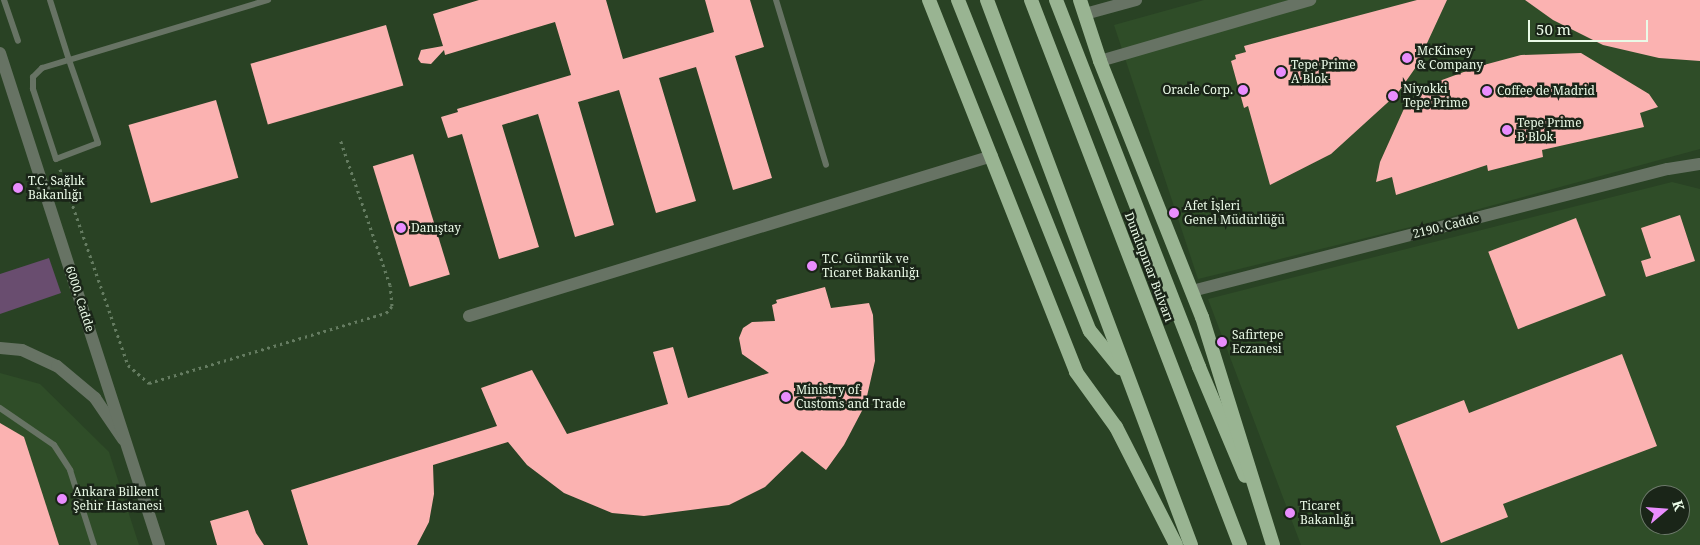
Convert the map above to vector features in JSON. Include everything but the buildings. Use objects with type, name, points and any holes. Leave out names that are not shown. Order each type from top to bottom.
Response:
[{"type":"highway","points":[[929,0],[1076,372],[1116,427],[1176,545]]},
{"type":"highway","points":[[958,0],[1090,332],[1129,378]]},
{"type":"highway","points":[[987,0],[1191,545]]},
{"type":"highway","name":"Dumlupınar Bulvarı","points":[[1031,0],[1240,545]]},
{"type":"highway","points":[[1056,0],[1198,368],[1273,545]]},
{"type":"highway","points":[[1080,0],[1100,60],[1192,291],[1232,404],[1264,522]]},
{"type":"street","points":[[1100,60],[1274,5],[1310,0]]},
{"type":"street","points":[[1085,14],[1130,1]]},
{"type":"street","name":"6000. Cadde","points":[[0,53],[159,545]]},
{"type":"street","points":[[469,316],[992,156]]},
{"type":"street","name":"2190. Cadde","points":[[1192,291],[1668,169],[1700,164]]},
{"type":"street","points":[[0,348],[22,350],[57,366],[95,398],[127,445]]},
{"type":"lane","points":[[4,0],[18,41]]},
{"type":"lane","points":[[50,0],[69,60],[98,143],[56,159],[33,88],[33,77],[42,68],[69,60],[268,0]]},
{"type":"lane","points":[[776,0],[826,165]]},
{"type":"lane","points":[[0,408],[54,445],[70,470],[94,545]]},
{"type":"path","points":[[56,159],[128,365],[148,382],[386,313],[392,306],[390,285],[340,139]]},
{"type":"shaded area","points":[[1204,0],[1700,0],[1700,149],[1431,222],[1198,279],[1114,25]]},
{"type":"shaded area","points":[[1672,182],[1700,189],[1700,545],[1301,545],[1208,299]]},
{"type":"shaded area","points":[[49,258],[61,293],[0,314],[0,274]]},
{"type":"shaded area","name":"Ankara Bilkent Şehir Hastanesi","points":[[0,373],[40,384],[109,452],[139,545],[0,545]]},
{"type":"place","name":"McKinsey & Company","points":[[1407,58]]},
{"type":"place","name":"Tepe Prime A Blok","points":[[1281,72]]},
{"type":"place","name":"Oracle Corp.","points":[[1243,90]]},
{"type":"place","name":"Coffee de Madrid","points":[[1487,91]]},
{"type":"place","name":"Niyokki Tepe Prime","points":[[1393,96]]},
{"type":"place","name":"Tepe Prime B Blok","points":[[1507,130]]},
{"type":"place","name":"T.C. Sağlık Bakanlığı","points":[[18,188]]},
{"type":"place","name":"Afet İşleri Genel Müdürlüğü","points":[[1174,213]]},
{"type":"place","name":"Danıştay","points":[[401,228]]},
{"type":"place","name":"T.C. Gümrük ve Ticaret Bakanlığı","points":[[812,266]]},
{"type":"place","name":"Safirtepe Eczanesi","points":[[1222,342]]},
{"type":"place","name":"Ministry of Customs and Trade","points":[[786,397]]},
{"type":"place","name":"Ankara Bilkent Şehir Hastanesi","points":[[62,499]]},
{"type":"place","name":"Ticaret Bakanlığı","points":[[1290,513]]}]
